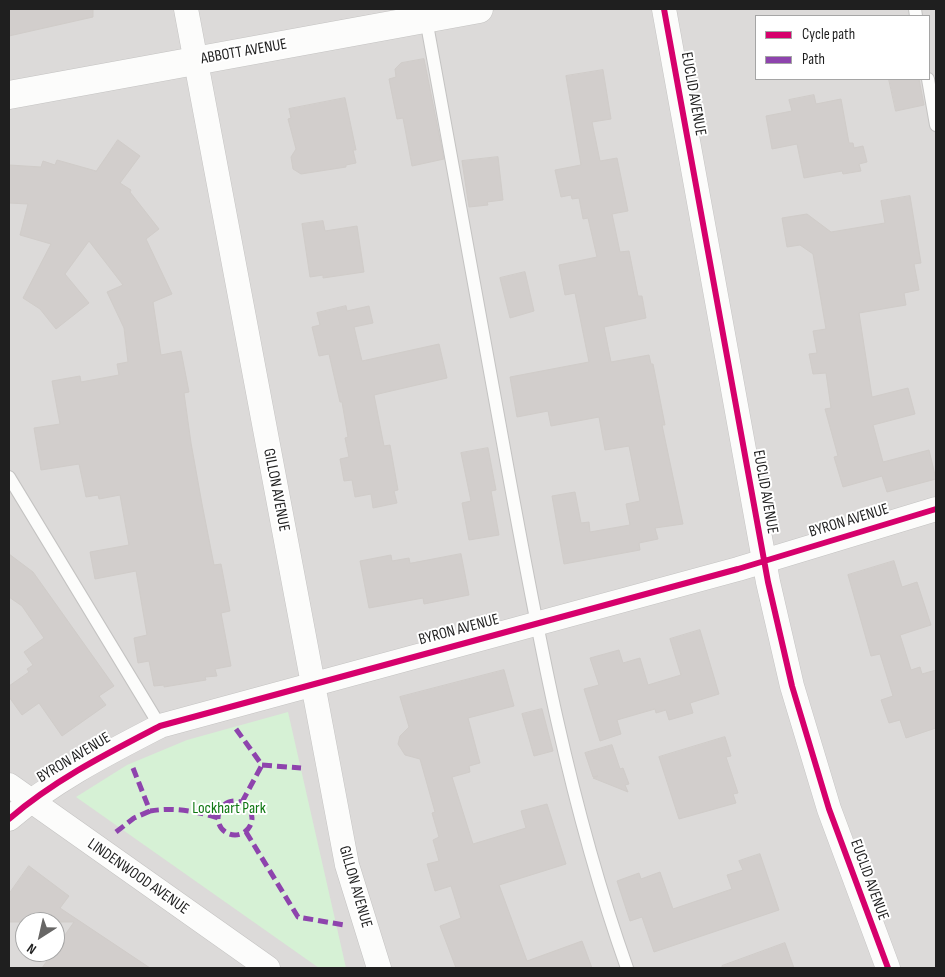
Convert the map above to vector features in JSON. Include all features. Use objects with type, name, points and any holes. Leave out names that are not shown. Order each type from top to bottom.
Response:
[{"type":"street","name":"GILLON AVENUE","points":[[186,9],[347,865],[379,968]]},
{"type":"street","name":"ABBOTT AVENUE","points":[[9,95],[479,9]]},
{"type":"street","name":"EUCLID AVENUE","points":[[664,9],[763,562],[792,686],[829,809],[888,968]]},
{"type":"street","name":"BYRON AVENUE","points":[[9,819],[30,800],[96,760],[160,726],[763,562],[936,509]]},
{"type":"street","name":"LINDENWOOD AVENUE","points":[[9,785],[268,968]]},
{"type":"lane","points":[[426,18],[535,623],[568,774],[611,923],[627,968]]},
{"type":"lane","points":[[928,80],[936,125]]},
{"type":"lane","points":[[9,477],[160,726]]},
{"type":"shaded area","points":[[9,9],[936,9],[936,968],[9,968]]},
{"type":"green space","name":"Lockhart Park","points":[[288,712],[346,968],[319,968],[76,797],[127,765],[187,740]]},
{"type":"building","points":[[9,9],[93,9],[93,17],[9,36]]},
{"type":"building","points":[[424,59],[444,159],[412,166],[403,118],[397,119],[389,79],[396,77],[395,69],[401,63]]},
{"type":"building","points":[[603,70],[611,119],[592,122],[600,161],[617,158],[628,211],[612,214],[620,252],[629,251],[638,296],[642,296],[646,318],[604,327],[611,362],[649,355],[651,364],[653,364],[665,425],[662,425],[683,524],[655,528],[658,539],[639,543],[640,550],[564,564],[552,496],[575,492],[581,523],[589,522],[590,532],[630,525],[626,504],[640,501],[629,446],[605,450],[599,417],[551,426],[548,411],[517,417],[510,377],[589,362],[575,293],[565,295],[559,265],[597,257],[588,218],[583,219],[579,198],[572,199],[571,195],[561,197],[555,170],[581,165],[566,76]]},
{"type":"building","points":[[889,80],[919,80],[924,105],[896,111]]},
{"type":"building","points":[[814,95],[816,104],[841,99],[849,143],[853,143],[854,148],[863,146],[867,162],[859,164],[861,171],[843,174],[842,171],[804,178],[797,144],[772,149],[766,116],[792,111],[789,100]]},
{"type":"building","points":[[345,98],[356,150],[353,150],[356,163],[346,165],[346,167],[301,174],[293,169],[291,157],[296,149],[288,119],[291,118],[289,109]]},
{"type":"building","points":[[118,140],[140,156],[120,183],[131,190],[130,192],[159,229],[146,239],[172,294],[153,302],[161,355],[181,351],[189,392],[184,393],[202,504],[214,565],[221,564],[230,611],[221,613],[231,666],[215,669],[217,676],[205,677],[206,680],[164,687],[164,685],[154,686],[149,661],[138,663],[134,638],[147,635],[136,571],[95,579],[90,552],[129,545],[120,495],[99,499],[98,495],[86,497],[79,464],[41,470],[34,428],[60,424],[52,381],[80,376],[81,382],[119,375],[117,364],[128,362],[124,328],[107,292],[123,285],[89,241],[65,274],[89,303],[56,329],[40,309],[23,298],[51,244],[20,235],[28,204],[9,203],[9,165],[41,167],[43,161],[55,165],[57,160],[96,171]]},
{"type":"building","points":[[498,157],[503,200],[487,202],[488,205],[469,207],[462,161]]},
{"type":"building","points":[[910,196],[921,263],[914,264],[919,290],[904,293],[906,305],[859,313],[872,397],[908,388],[915,414],[873,425],[883,462],[929,450],[936,479],[887,492],[882,476],[843,487],[834,457],[838,456],[825,409],[831,408],[826,373],[813,374],[809,354],[817,353],[813,331],[826,329],[813,254],[800,245],[787,247],[782,218],[807,214],[831,232],[885,223],[881,201]]},
{"type":"building","points":[[323,221],[325,231],[357,226],[364,272],[323,278],[323,275],[310,277],[302,224]]},
{"type":"building","points":[[525,272],[534,311],[510,318],[500,278]]},
{"type":"building","points":[[346,306],[347,311],[369,306],[373,323],[354,327],[362,361],[439,344],[447,378],[374,395],[384,446],[390,445],[398,490],[394,491],[397,503],[373,508],[371,494],[355,497],[352,480],[344,481],[340,459],[349,457],[345,438],[348,437],[342,402],[340,402],[329,354],[319,356],[312,327],[320,325],[317,313]]},
{"type":"building","points":[[488,448],[496,490],[491,491],[499,535],[469,540],[462,503],[471,501],[461,453]]},
{"type":"building","points":[[9,554],[33,572],[114,686],[99,696],[106,705],[62,736],[39,703],[22,715],[9,697],[9,686],[29,672],[27,669],[33,665],[24,652],[44,638],[22,606],[9,597]]},
{"type":"building","points":[[461,554],[469,595],[424,604],[423,598],[369,608],[360,561],[391,555],[392,561],[409,558],[410,563]]},
{"type":"building","points":[[894,561],[902,587],[917,582],[931,625],[900,635],[911,670],[920,667],[922,674],[936,670],[936,728],[906,738],[900,720],[889,723],[881,700],[893,696],[880,654],[871,656],[848,575]]},
{"type":"building","points":[[700,630],[719,694],[690,703],[693,713],[669,720],[666,710],[656,713],[655,709],[617,720],[621,734],[600,741],[584,689],[599,685],[590,658],[619,650],[623,663],[640,658],[648,685],[681,675],[670,639]]},
{"type":"building","points":[[504,670],[514,706],[468,718],[480,763],[469,766],[470,772],[452,777],[473,844],[526,828],[521,811],[547,804],[566,864],[499,885],[527,961],[582,941],[592,968],[456,968],[440,926],[461,918],[451,886],[435,891],[427,864],[439,861],[433,840],[439,837],[432,813],[435,812],[420,759],[405,755],[398,744],[400,736],[409,727],[400,697]]},
{"type":"building","points":[[542,709],[553,751],[534,756],[522,714]]},
{"type":"building","points":[[725,737],[731,756],[726,757],[738,793],[733,794],[736,803],[679,819],[659,757]]},
{"type":"building","points":[[612,745],[620,769],[623,768],[629,784],[625,785],[628,792],[593,778],[598,776],[593,777],[585,753]]},
{"type":"building","points":[[760,854],[779,910],[654,952],[642,917],[630,921],[617,881],[639,873],[641,879],[660,872],[673,909],[732,889],[727,875],[743,870],[739,861]]},
{"type":"building","points":[[29,866],[69,896],[60,908],[150,968],[42,968],[46,962],[65,962],[65,935],[74,922],[65,922],[65,912],[15,912],[15,922],[9,922],[9,894]]},
{"type":"building","points":[[785,943],[794,968],[722,968],[722,966]]},
{"type":"marked path","points":[[236,729],[262,765]]},
{"type":"marked path","points":[[262,765],[301,768]]},
{"type":"marked path","points":[[242,802],[262,765]]},
{"type":"marked path","points":[[133,768],[150,811],[185,810],[218,818]]},
{"type":"marked path","points":[[235,801],[247,806],[252,818],[247,830],[235,835],[223,830],[218,818],[223,806],[235,801]]},
{"type":"marked path","points":[[116,832],[134,818],[150,811]]},
{"type":"marked path","points":[[246,832],[298,917],[344,925]]},
{"type":"cycle path","points":[[664,9],[768,582],[792,686],[829,809],[888,968]]},
{"type":"cycle path","points":[[9,819],[63,780],[101,757],[160,726],[738,569],[936,509]]}]
